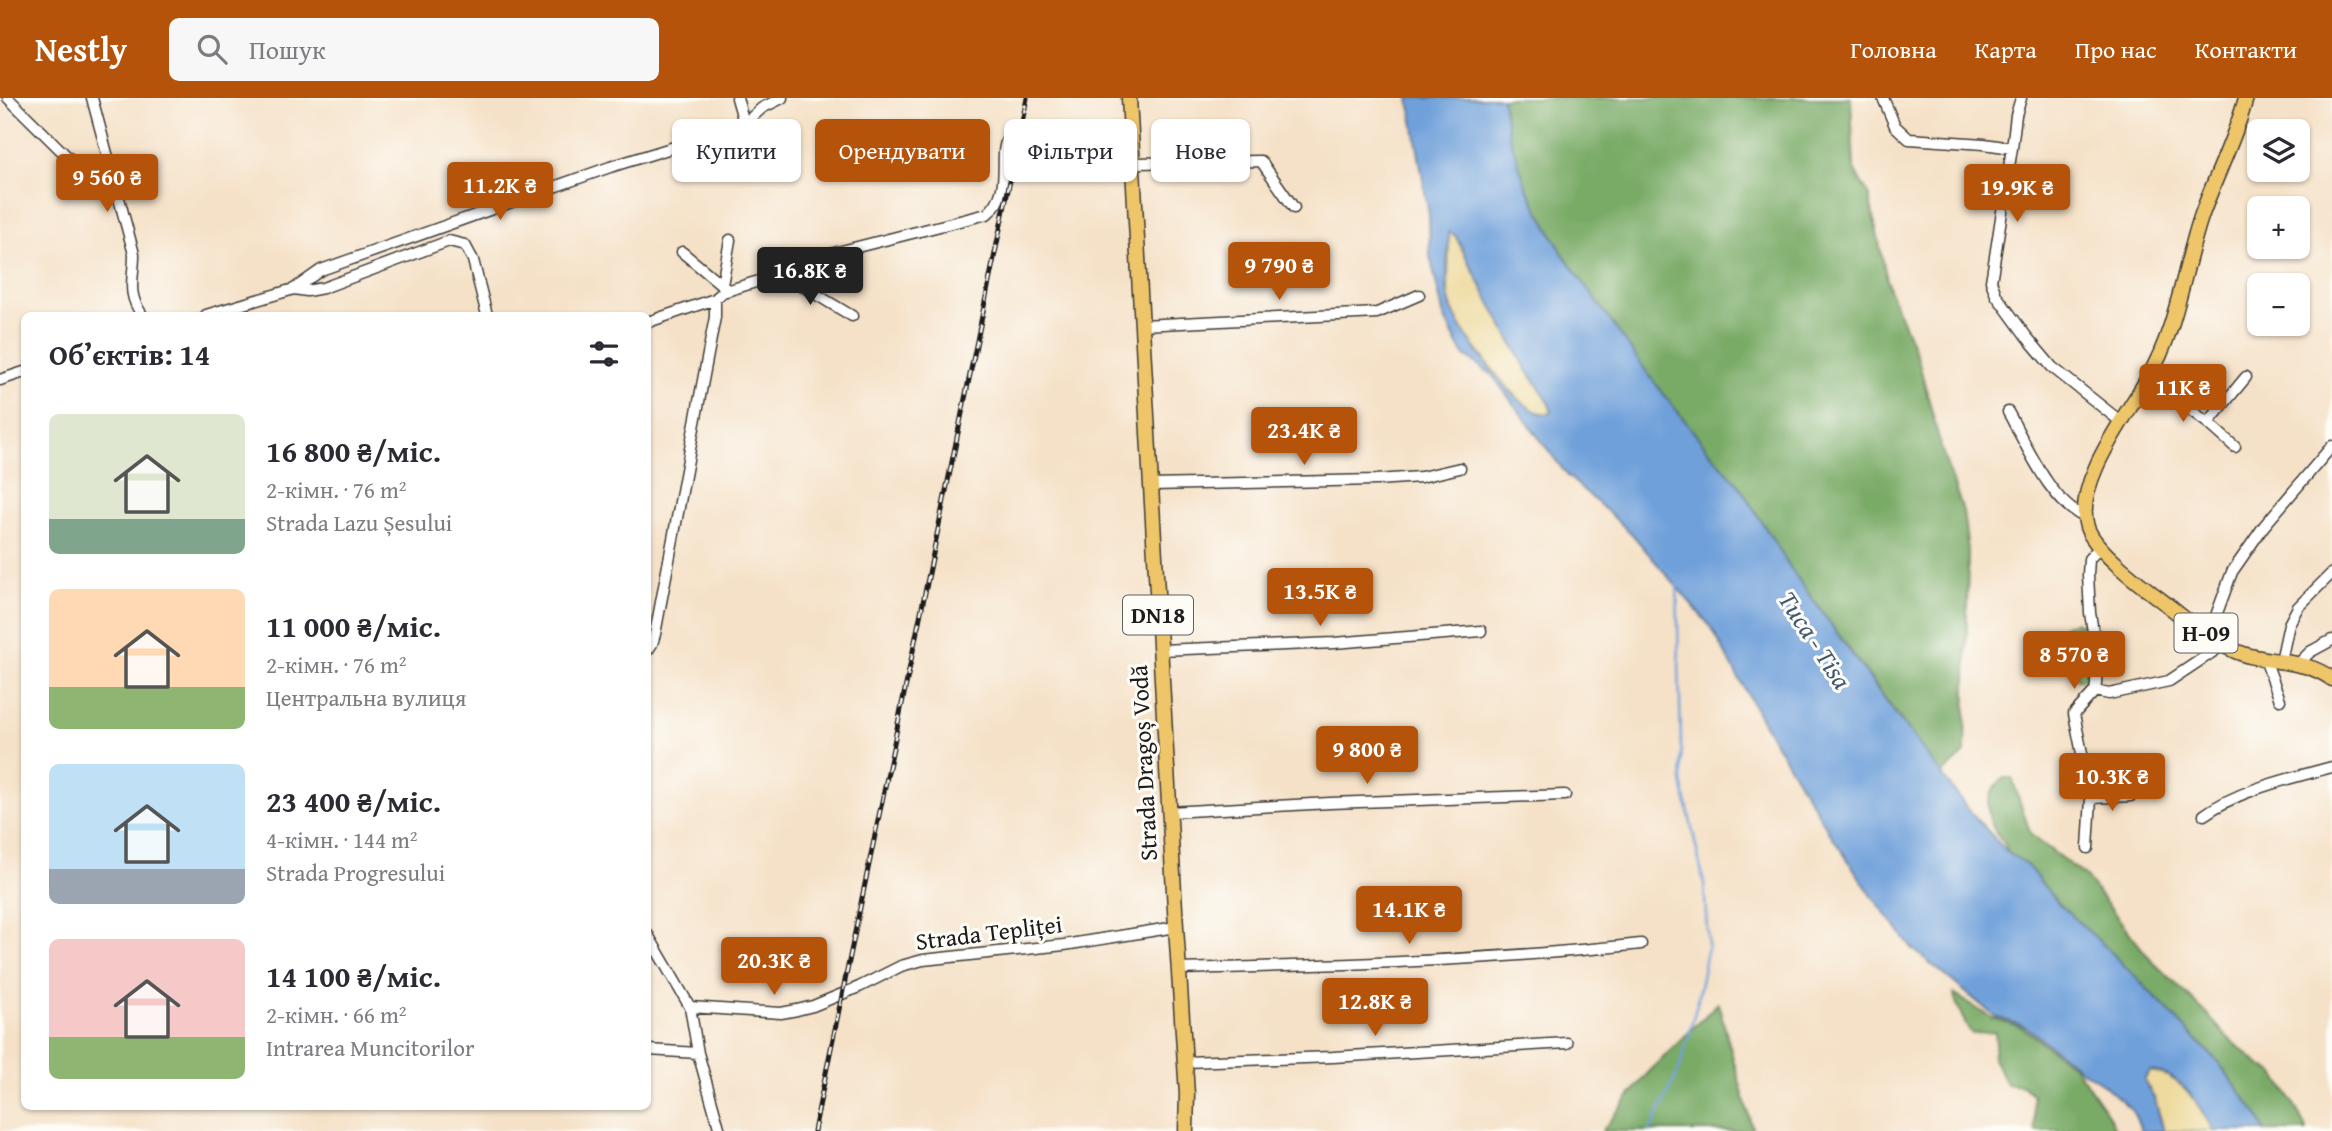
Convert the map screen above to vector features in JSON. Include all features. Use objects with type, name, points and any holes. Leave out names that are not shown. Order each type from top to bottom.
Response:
[{"type":"main road","name":"Strada Dragoș Vodă","points":[[1129,98],[1130,119]]},
{"type":"main road","points":[[2085,517],[2088,490],[2105,449],[2148,379],[2166,342],[2199,225],[2246,98]]},
{"type":"main road","name":"Strada Dragoș Vodă","points":[[1134,182],[1176,927],[1188,1094],[1186,1131]]},
{"type":"main road","name":"Н-09","points":[[2085,517],[2091,537],[2111,559],[2171,609],[2223,645],[2248,656],[2298,664],[2324,673],[2332,679]]},
{"type":"street","points":[[8,98],[93,182],[114,182]]},
{"type":"street","points":[[92,98],[134,254],[131,293],[140,312]]},
{"type":"street","points":[[737,98],[743,119]]},
{"type":"street","points":[[750,119],[762,108],[782,98]]},
{"type":"street","points":[[1883,98],[1895,127],[1909,139],[2012,148]]},
{"type":"street","points":[[2021,98],[2016,115],[1991,281],[1996,295],[2052,367],[2120,422]]},
{"type":"street","points":[[216,312],[295,289],[321,270],[610,167],[672,148]]},
{"type":"street","points":[[1137,163],[1261,161],[1294,208]]},
{"type":"street","points":[[651,321],[715,299],[725,288],[782,274],[810,259],[988,214],[1000,199],[1004,181]]},
{"type":"street","points":[[725,288],[730,240]]},
{"type":"street","points":[[295,289],[307,291],[323,288],[449,242],[457,242],[465,245],[473,260],[486,312]]},
{"type":"street","points":[[682,252],[725,288]]},
{"type":"street","points":[[782,274],[852,316]]},
{"type":"street","points":[[1142,325],[1377,313],[1419,295]]},
{"type":"street","points":[[651,646],[689,460],[715,317],[715,299]]},
{"type":"street","points":[[0,380],[21,373]]},
{"type":"street","points":[[2208,423],[2246,377]]},
{"type":"street","points":[[2148,379],[2208,423],[2235,447]]},
{"type":"street","points":[[2008,412],[2055,494],[2072,512],[2085,517]]},
{"type":"street","points":[[2209,635],[2232,572],[2264,526],[2332,446]]},
{"type":"street","points":[[1151,485],[1376,480],[1421,477],[1460,468]]},
{"type":"street","points":[[2088,848],[2091,799],[2074,714],[2095,691],[2097,656],[2090,613],[2088,575],[2089,559],[2100,547]]},
{"type":"street","points":[[2281,661],[2289,624],[2298,607],[2332,573]]},
{"type":"street","points":[[1160,650],[1334,643],[1481,631]]},
{"type":"street","points":[[2298,664],[2310,652],[2332,640]]},
{"type":"street","points":[[2095,691],[2109,694],[2169,681],[2223,645]]},
{"type":"street","points":[[2265,659],[2280,700]]},
{"type":"street","points":[[2204,815],[2221,803],[2242,794],[2332,767]]},
{"type":"street","points":[[1170,812],[1330,803],[1565,795]]},
{"type":"street","points":[[2091,799],[2131,796]]},
{"type":"street","name":"Strada Tepliței","points":[[690,1007],[789,1012],[814,1006],[901,966],[923,960],[1064,945],[1176,927]]},
{"type":"street","points":[[651,940],[690,1007],[698,1053],[720,1131]]},
{"type":"street","points":[[1179,969],[1461,960],[1544,955],[1641,944]]},
{"type":"street","points":[[1185,1062],[1333,1057],[1567,1043]]},
{"type":"street","points":[[651,1050],[698,1053]]},
{"type":"green space","points":[[1502,98],[1851,98],[1854,169],[1869,196],[1889,289],[1917,355],[1942,451],[1963,511],[1968,550],[1965,753],[1941,775],[1793,572],[1738,484],[1651,378],[1563,254],[1527,189],[1509,135]]},
{"type":"green space","points":[[2076,622],[2077,625],[2082,623],[2091,657],[2088,660],[2091,675],[2078,680],[2072,662],[2076,660],[2072,644],[2068,645],[2063,626]]},
{"type":"green space","points":[[2004,778],[2012,778],[2031,835],[2085,876],[2151,960],[2226,1036],[2275,1074],[2307,1131],[2265,1131],[2260,1118],[2218,1062],[2111,952],[2057,902],[2026,864],[2008,853],[1991,822],[1988,808],[1994,788]]},
{"type":"green space","points":[[1954,994],[1992,1018],[2022,1027],[2076,1068],[2108,1114],[2116,1131],[2035,1131],[2033,1094],[2022,1086],[2007,1084],[1993,1059],[1995,1032],[1972,1034]]},
{"type":"green space","points":[[1718,1003],[1753,1131],[1602,1131],[1648,1073]]},
{"type":"sand","points":[[1449,232],[1455,235],[1524,365],[1547,400],[1551,412],[1548,414],[1533,411],[1519,402],[1465,335],[1448,296]]},
{"type":"sand","points":[[2150,1071],[2162,1074],[2181,1085],[2196,1101],[2214,1131],[2164,1131],[2155,1100],[2144,1080]]},
{"type":"water","name":"Тиса - Tisa","points":[[1409,98],[1502,98],[1509,135],[1527,189],[1563,254],[1651,378],[1738,484],[1793,572],[1882,696],[1968,809],[2008,853],[2026,864],[2057,902],[2111,952],[2218,1062],[2260,1118],[2265,1131],[2214,1131],[2196,1102],[2181,1085],[2162,1073],[2150,1071],[2144,1080],[2155,1100],[2164,1131],[2142,1131],[2132,1110],[2103,1084],[2025,1026],[1996,1017],[1913,949],[1872,896],[1828,830],[1762,721],[1711,627],[1632,534],[1567,475],[1491,374],[1465,356],[1444,317],[1430,256],[1429,215]],"holes":[[[1449,232],[1455,235],[1524,365],[1547,400],[1551,412],[1548,414],[1536,411],[1522,402],[1507,387],[1477,351],[1455,316],[1448,295],[1447,277]]]},
{"type":"waterway","points":[[1650,1131],[1679,1070],[1697,1004],[1708,945],[1704,883],[1682,782],[1677,584]]},
{"type":"railway","points":[[814,1131],[1027,98]]}]
